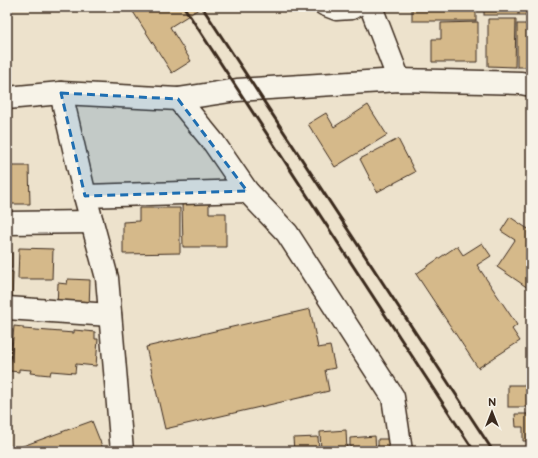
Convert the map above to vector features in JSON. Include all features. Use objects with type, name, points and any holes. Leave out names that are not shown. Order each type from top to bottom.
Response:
[{"type":"street","points":[[371,7],[399,80]]},
{"type":"street","points":[[7,98],[61,93],[178,99],[237,90],[399,80],[521,83],[531,85]]},
{"type":"street","points":[[61,93],[85,196],[107,278],[122,451]]},
{"type":"street","points":[[178,99],[214,143],[247,191],[287,233],[393,397],[401,451]]},
{"type":"street","points":[[85,196],[247,191]]},
{"type":"street","points":[[7,223],[92,222]]},
{"type":"street","points":[[7,308],[110,316]]},
{"type":"lane","points":[[323,7],[336,12],[352,10],[359,7]]},
{"type":"highlighted area","points":[[61,93],[178,99],[247,191],[85,196]]},
{"type":"building","points":[[130,7],[202,7],[170,27],[191,61],[172,73]]},
{"type":"building","points":[[412,7],[476,7],[476,21],[412,21]]},
{"type":"building","points":[[484,7],[518,7],[518,15],[484,15]]},
{"type":"building","points":[[519,7],[531,7],[531,15],[519,15]]},
{"type":"building","points":[[488,19],[516,19],[515,67],[488,66]]},
{"type":"building","points":[[478,22],[478,62],[432,62],[432,39],[441,39],[441,23]]},
{"type":"building","points":[[517,24],[531,24],[531,67],[517,67]]},
{"type":"building","points":[[368,105],[387,135],[335,167],[308,124],[326,113],[334,127]]},
{"type":"building","points":[[398,139],[415,172],[377,192],[360,159]]},
{"type":"building","points":[[7,166],[29,166],[30,204],[7,204]]},
{"type":"building","points":[[209,202],[209,213],[226,213],[226,247],[183,247],[182,203]]},
{"type":"building","points":[[139,208],[180,208],[180,253],[123,254],[123,222],[139,221]]},
{"type":"building","points":[[510,217],[528,229],[531,224],[531,290],[497,267],[515,240],[501,231]]},
{"type":"building","points":[[482,243],[491,256],[477,265],[517,325],[512,329],[520,341],[478,368],[416,274],[457,246],[463,255]]},
{"type":"building","points":[[19,248],[53,249],[52,279],[18,279]]},
{"type":"building","points":[[7,253],[12,253],[12,268],[7,268]]},
{"type":"building","points":[[7,271],[13,272],[12,302],[7,302]]},
{"type":"building","points":[[68,279],[90,280],[89,308],[57,307],[58,283],[67,284]]},
{"type":"building","points":[[310,309],[318,348],[330,346],[335,368],[325,370],[329,391],[165,429],[146,347]]},
{"type":"building","points":[[14,326],[23,327],[23,329],[74,333],[74,330],[95,332],[95,339],[98,339],[96,366],[76,364],[75,373],[51,371],[50,375],[30,373],[31,370],[19,369],[19,372],[10,371]]},
{"type":"building","points":[[7,329],[12,329],[11,358],[7,358]]},
{"type":"building","points":[[528,354],[531,354],[531,379],[528,379]]},
{"type":"building","points":[[508,385],[531,385],[531,407],[508,407]]},
{"type":"building","points":[[515,414],[531,414],[531,441],[523,441],[523,427],[516,427]]},
{"type":"building","points":[[92,421],[104,451],[9,451]]},
{"type":"building","points":[[346,430],[347,451],[321,451],[320,432]]},
{"type":"building","points":[[375,436],[376,451],[350,451],[350,438]]},
{"type":"building","points":[[318,437],[319,451],[294,451],[293,438]]},
{"type":"building","points":[[378,439],[391,439],[392,451],[378,451]]},
{"type":"building","points":[[262,449],[292,449],[292,451],[262,451]]},
{"type":"railway","points":[[184,7],[474,451]]},
{"type":"railway","points":[[202,7],[493,451]]}]
